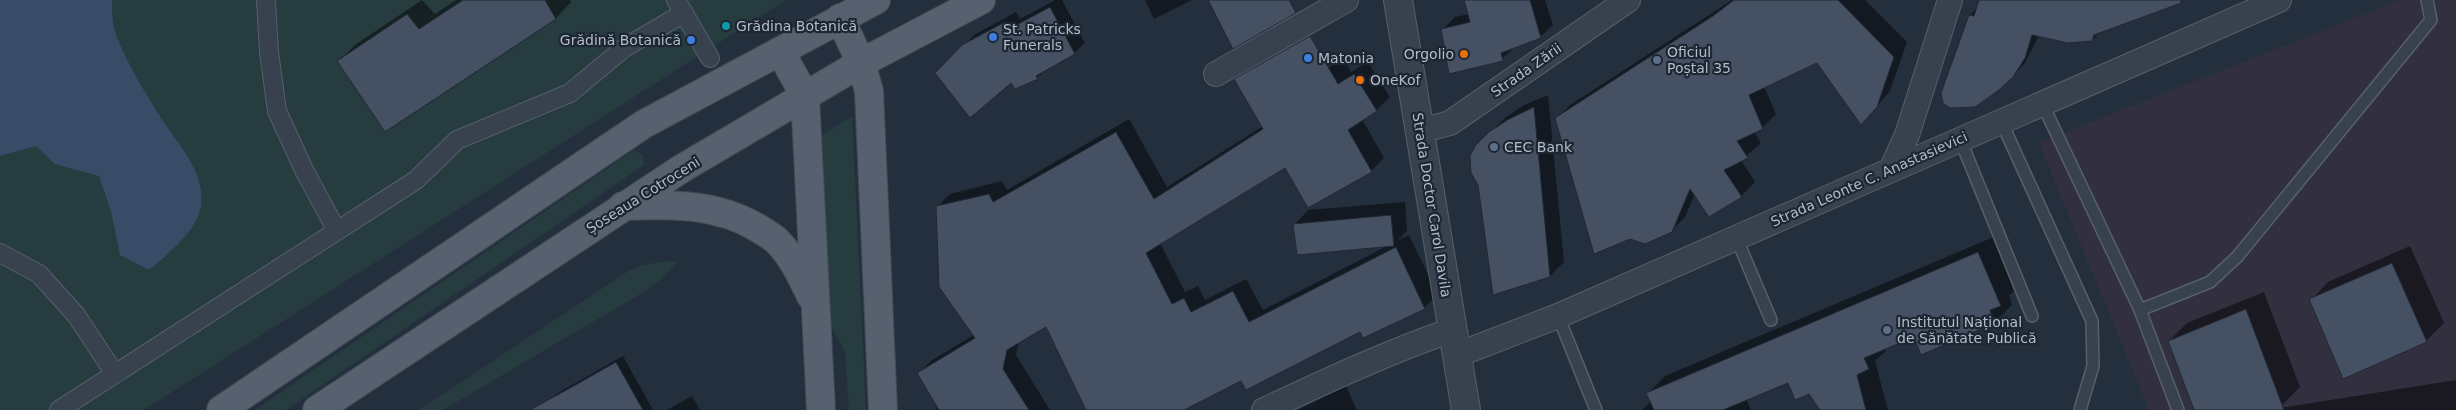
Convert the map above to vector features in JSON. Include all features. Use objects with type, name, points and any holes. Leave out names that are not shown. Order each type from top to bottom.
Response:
[{"type":"main road","points":[[221,410],[644,124],[876,0]]},
{"type":"main road","name":"Șoseaua Cotroceni","points":[[317,410],[622,206],[861,63],[981,0]]},
{"type":"main road","points":[[840,18],[861,63],[868,91],[883,410]]},
{"type":"main road","points":[[780,51],[805,96],[821,410]]},
{"type":"main road","points":[[622,206],[687,206],[712,209],[746,221],[776,240],[796,264],[816,307]]},
{"type":"street","points":[[266,0],[269,52],[277,112],[304,170],[338,231]]},
{"type":"street","points":[[1216,74],[1346,0]]},
{"type":"street","name":"Strada Doctor Carol Davila","points":[[1398,0],[1466,410]]},
{"type":"street","name":"Strada Zării","points":[[1420,131],[1450,123],[1628,0]]},
{"type":"street","points":[[1891,170],[1908,135],[1950,0]]},
{"type":"street","name":"Strada Leonte C. Anastasievici","points":[[1264,410],[1334,377],[1418,342],[1454,342],[1558,316],[2280,0]]},
{"type":"street","points":[[60,410],[416,180],[457,140],[570,93],[624,48],[680,6],[710,58]]},
{"type":"street","points":[[0,253],[39,274],[76,315],[115,374]]},
{"type":"lane","points":[[2140,310],[2210,282],[2237,257],[2431,20],[2427,0]]},
{"type":"lane","points":[[2042,103],[2140,310],[2178,410]]},
{"type":"lane","points":[[2002,121],[2092,322],[2093,366],[2080,410]]},
{"type":"lane","points":[[1960,139],[2032,316]]},
{"type":"lane","points":[[1736,237],[1771,320]]},
{"type":"lane","points":[[1558,316],[1596,410]]},
{"type":"shaded area","points":[[2400,0],[2456,0],[2456,410],[2149,410],[2039,143]]},
{"type":"green space","name":"Grădina Botanică","points":[[0,0],[786,0],[144,410],[0,410]]},
{"type":"green space","points":[[852,116],[866,410],[849,410],[845,351],[828,322],[819,137]]},
{"type":"green space","points":[[634,150],[643,155],[644,165],[286,410],[255,410]]},
{"type":"green space","points":[[665,261],[678,262],[659,281],[642,293],[443,410],[419,410],[627,272],[639,266]]},
{"type":"water","points":[[0,0],[112,0],[113,23],[121,46],[151,102],[191,162],[196,172],[201,194],[201,206],[198,215],[188,233],[165,257],[149,270],[120,255],[111,211],[99,176],[55,164],[36,146],[0,156]]},
{"type":"building","points":[[463,0],[545,0],[556,19],[385,132],[337,61],[407,14],[419,29]]},
{"type":"building","points":[[1208,0],[1289,0],[1296,13],[1233,49]]},
{"type":"building","points":[[1464,0],[1530,0],[1541,38],[1501,53],[1503,61],[1449,74],[1441,29],[1470,22]]},
{"type":"building","points":[[1734,0],[1838,0],[1894,57],[1877,107],[1861,125],[1817,63],[1749,95],[1763,129],[1737,141],[1748,158],[1724,170],[1742,197],[1709,217],[1690,189],[1672,232],[1645,244],[1630,239],[1594,254],[1555,118],[1713,16]]},
{"type":"building","points":[[1979,0],[2181,0],[2181,3],[2094,35],[2092,41],[2068,43],[2032,35],[2025,58],[2013,77],[1999,90],[1975,107],[1950,108],[1943,103],[1941,93],[1969,15],[1974,16]]},
{"type":"building","points":[[1050,7],[1075,54],[1036,76],[1038,79],[1015,89],[1011,83],[970,118],[935,73],[962,45],[1005,22],[1009,29]]},
{"type":"building","points":[[1310,36],[1338,84],[1354,74],[1377,111],[1348,130],[1372,172],[1308,208],[1285,168],[1146,253],[1172,304],[1184,298],[1191,312],[1233,291],[1249,322],[1396,247],[1425,309],[1363,338],[1360,332],[1246,390],[1241,381],[1184,410],[1086,410],[1046,327],[1007,350],[1003,369],[1029,410],[939,410],[917,373],[975,338],[939,287],[936,206],[989,194],[993,202],[1116,132],[1154,199],[1263,129],[1234,79]]},
{"type":"building","points":[[1534,107],[1550,277],[1493,295],[1478,185],[1471,173],[1470,156],[1475,146],[1489,132],[1509,119]]},
{"type":"building","points":[[1391,215],[1394,246],[1297,255],[1293,224]]},
{"type":"building","name":"Institutul Național de Sănătate Publică","points":[[1978,252],[2001,306],[1990,310],[1995,323],[1921,355],[1914,337],[1864,358],[1869,369],[1857,375],[1866,410],[1820,410],[1809,394],[1795,400],[1788,383],[1723,410],[1654,410],[1646,393]]},
{"type":"building","points":[[2392,263],[2427,342],[2343,379],[2309,299]]},
{"type":"building","points":[[2246,309],[2284,410],[2194,410],[2168,341]]},
{"type":"building","points":[[616,362],[643,410],[530,410],[579,383]]},
{"type":"place","name":"Grădina Botanică","points":[[726,26]]},
{"type":"place","name":"St. Patricks Funerals","points":[[993,37]]},
{"type":"place","name":"Grădină Botanică","points":[[691,40]]},
{"type":"place","name":"Orgolio","points":[[1464,54]]},
{"type":"place","name":"Matonia","points":[[1308,58]]},
{"type":"place","name":"Oficiul Poștal 35","points":[[1657,60]]},
{"type":"place","name":"OneKof","points":[[1360,80]]},
{"type":"place","name":"CEC Bank","points":[[1494,147]]},
{"type":"place","name":"Institutul Național de Sănătate Publică","points":[[1887,330]]}]
